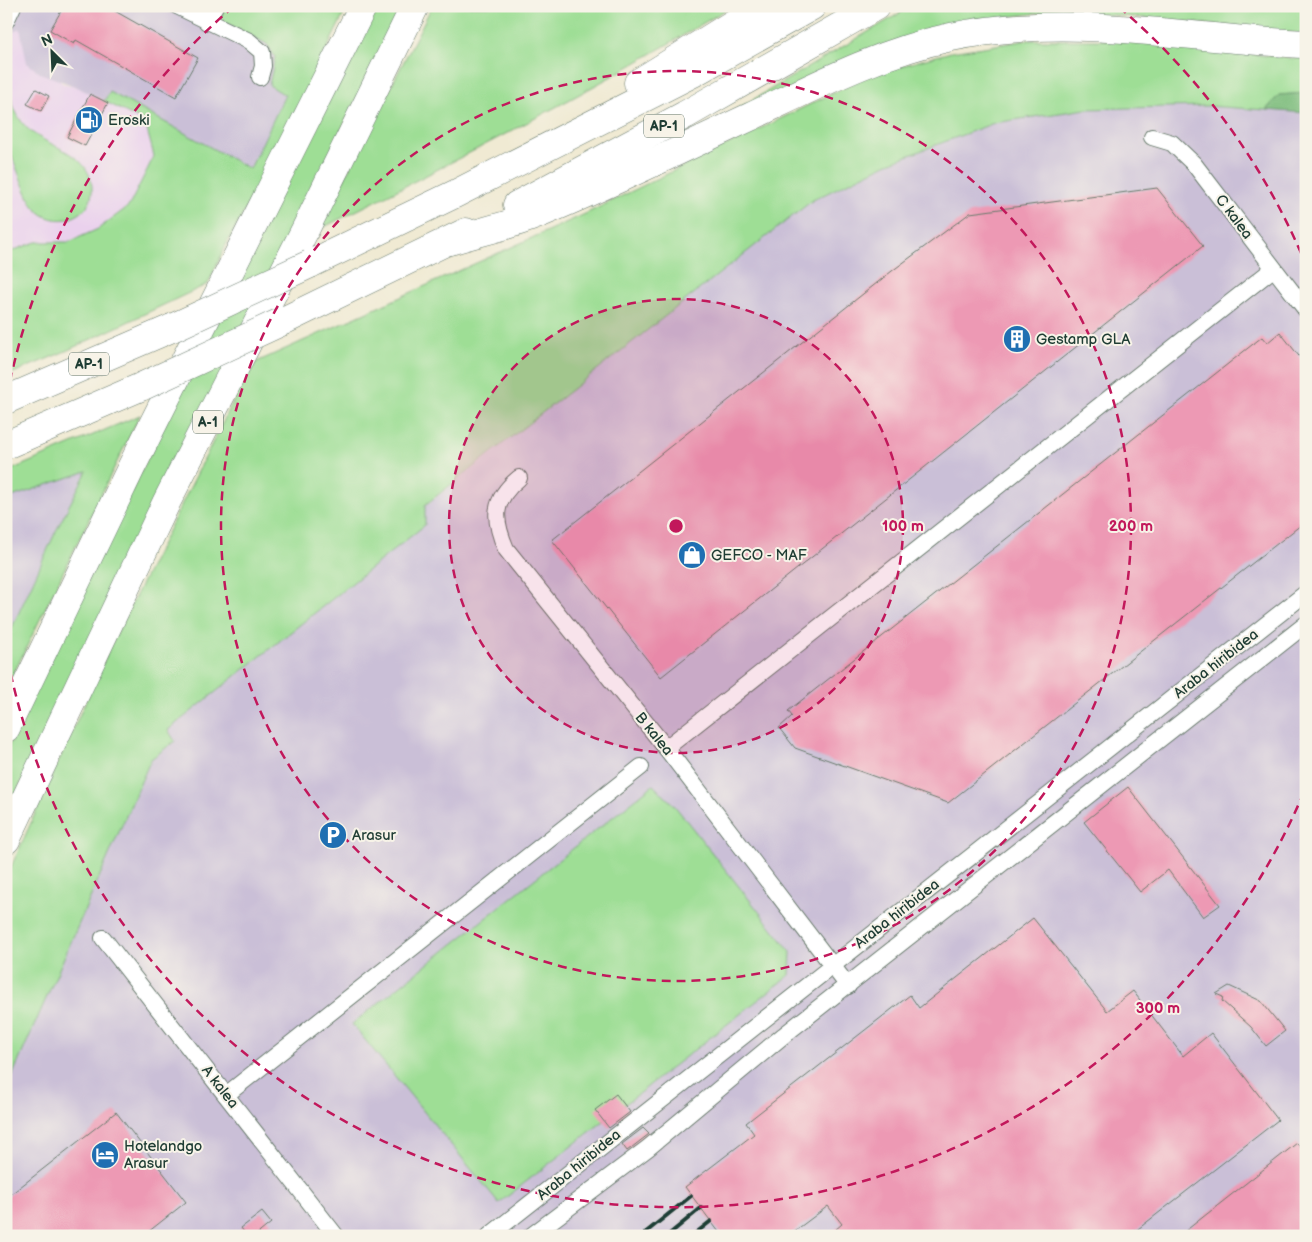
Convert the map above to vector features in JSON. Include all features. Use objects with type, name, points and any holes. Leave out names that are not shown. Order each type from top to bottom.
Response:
[{"type":"highway","points":[[6,728],[132,466],[363,6]]},
{"type":"highway","name":"A-1","points":[[6,840],[167,501],[305,230],[415,6]]},
{"type":"highway","points":[[579,129],[640,82],[762,6]]},
{"type":"highway","name":"AP-1","points":[[6,400],[172,328],[455,194],[579,129],[693,73],[812,6]]},
{"type":"highway","name":"AP-1","points":[[6,445],[143,386],[450,241],[685,116],[876,6]]},
{"type":"highway","points":[[450,241],[535,215],[856,67],[912,47],[952,37],[1000,30],[1053,26],[1144,29],[1265,42],[1306,44]]},
{"type":"street","points":[[6,21],[13,6]]},
{"type":"street","points":[[177,6],[249,41],[262,52],[263,66],[260,77]]},
{"type":"street","points":[[207,22],[215,6]]},
{"type":"street","name":"C kalea","points":[[1152,137],[1172,143],[1194,164],[1306,310]]},
{"type":"street","points":[[666,748],[1274,269]]},
{"type":"street","name":"B kalea","points":[[519,478],[505,489],[500,496],[497,512],[498,530],[506,549],[666,748],[848,986]]},
{"type":"street","name":"Araba hiribidea","points":[[489,1236],[1306,593]]},
{"type":"street","name":"Araba hiribidea","points":[[531,1236],[648,1148],[848,986],[1306,624]]},
{"type":"street","points":[[226,1095],[641,767]]},
{"type":"street","name":"A kalea","points":[[103,938],[336,1236]]},
{"type":"shaded area","points":[[6,6],[224,6],[220,15],[223,21],[267,44],[276,57],[269,85],[285,95],[250,169],[110,92],[104,101],[77,87],[40,73],[27,63],[20,28],[6,36]]},
{"type":"shaded area","points":[[20,28],[62,83],[77,87],[145,122],[154,156],[129,206],[98,229],[69,242],[36,242],[6,253],[6,36]]},
{"type":"shaded area","name":"Arasur","points":[[1207,106],[1306,113],[1306,1236],[6,1236],[6,1090],[151,759],[175,741],[168,730],[424,525],[425,506],[813,200],[886,164],[994,123],[1086,109]]},
{"type":"shaded area","points":[[87,470],[56,531],[6,641],[6,499]]},
{"type":"green space","points":[[224,6],[348,6],[208,284],[66,351],[6,376],[6,253],[36,242],[69,242],[98,229],[129,206],[154,156],[145,122],[104,101],[110,92],[250,169],[285,95],[269,85],[275,57],[267,44],[223,21],[220,15]]},
{"type":"green space","points":[[377,6],[399,6],[401,8],[6,814],[6,752],[101,552],[373,8]]},
{"type":"green space","points":[[432,6],[732,6],[630,66],[527,122],[318,230]]},
{"type":"green space","points":[[912,6],[1306,6],[1306,34],[1113,15],[1040,13],[972,21],[732,112]]},
{"type":"green space","points":[[1028,40],[1125,40],[1288,58],[1306,58],[1306,93],[1279,95],[1266,110],[1207,106],[1086,109],[994,123],[886,164],[813,200],[425,505],[425,525],[168,730],[175,741],[151,759],[6,1090],[6,878],[112,643],[252,364],[585,214],[872,74],[951,52]]},
{"type":"green space","points":[[6,82],[11,100],[26,127],[34,134],[75,157],[89,174],[92,186],[91,197],[87,207],[71,218],[61,220],[42,214],[31,202],[18,172],[6,136]]},
{"type":"green space","points":[[1306,93],[1306,113],[1266,110],[1279,95]]},
{"type":"green space","points":[[140,415],[6,689],[6,641],[56,531],[87,471],[6,499],[6,472]]},
{"type":"green space","points":[[653,785],[674,805],[791,952],[790,975],[499,1203],[352,1024]]},
{"type":"building","points":[[64,6],[106,6],[198,58],[176,97],[76,40],[74,44],[50,30]]},
{"type":"building","points":[[36,89],[49,96],[41,111],[27,104]]},
{"type":"building","points":[[90,94],[108,103],[85,146],[67,137]]},
{"type":"building","points":[[1157,188],[1203,246],[661,677],[552,540],[892,271],[970,213]]},
{"type":"building","points":[[1280,332],[1306,365],[1306,521],[948,803],[795,748],[779,728],[792,716],[788,711],[1262,337],[1267,343]]},
{"type":"building","points":[[1128,787],[1220,905],[1203,917],[1168,870],[1140,892],[1084,822]]},
{"type":"building","points":[[1033,918],[1107,1011],[1133,991],[1183,1056],[1211,1033],[1278,1120],[1129,1236],[828,1236],[842,1224],[828,1206],[788,1236],[722,1236],[685,1187],[754,1134],[746,1123],[910,995],[919,1008]]},
{"type":"building","points":[[1229,986],[1261,1001],[1285,1031],[1266,1046],[1251,1027],[1222,1001],[1223,997],[1216,994]]},
{"type":"building","points":[[616,1094],[630,1112],[609,1128],[595,1110]]},
{"type":"building","name":"Hotelandgo Arasur","points":[[116,1112],[186,1202],[143,1236],[6,1236],[6,1198]]},
{"type":"building","points":[[643,1128],[649,1134],[627,1151],[622,1144]]},
{"type":"building","points":[[1297,1143],[1306,1154],[1306,1236],[1179,1236]]},
{"type":"building","points":[[262,1212],[271,1223],[255,1236],[247,1236],[241,1228]]},
{"type":"railway","points":[[645,1233],[691,1196]]},
{"type":"railway","points":[[667,1236],[701,1208]]},
{"type":"railway","points":[[692,1236],[711,1221]]},
{"type":"place","name":"Eroski","points":[[89,120]]},
{"type":"place","name":"Gestamp GLA","points":[[1017,339]]},
{"type":"place","name":"GEFCO - MAF","points":[[692,555]]},
{"type":"place","name":"Arasur","points":[[333,835]]},
{"type":"place","name":"Hotelandgo Arasur","points":[[105,1155]]}]
